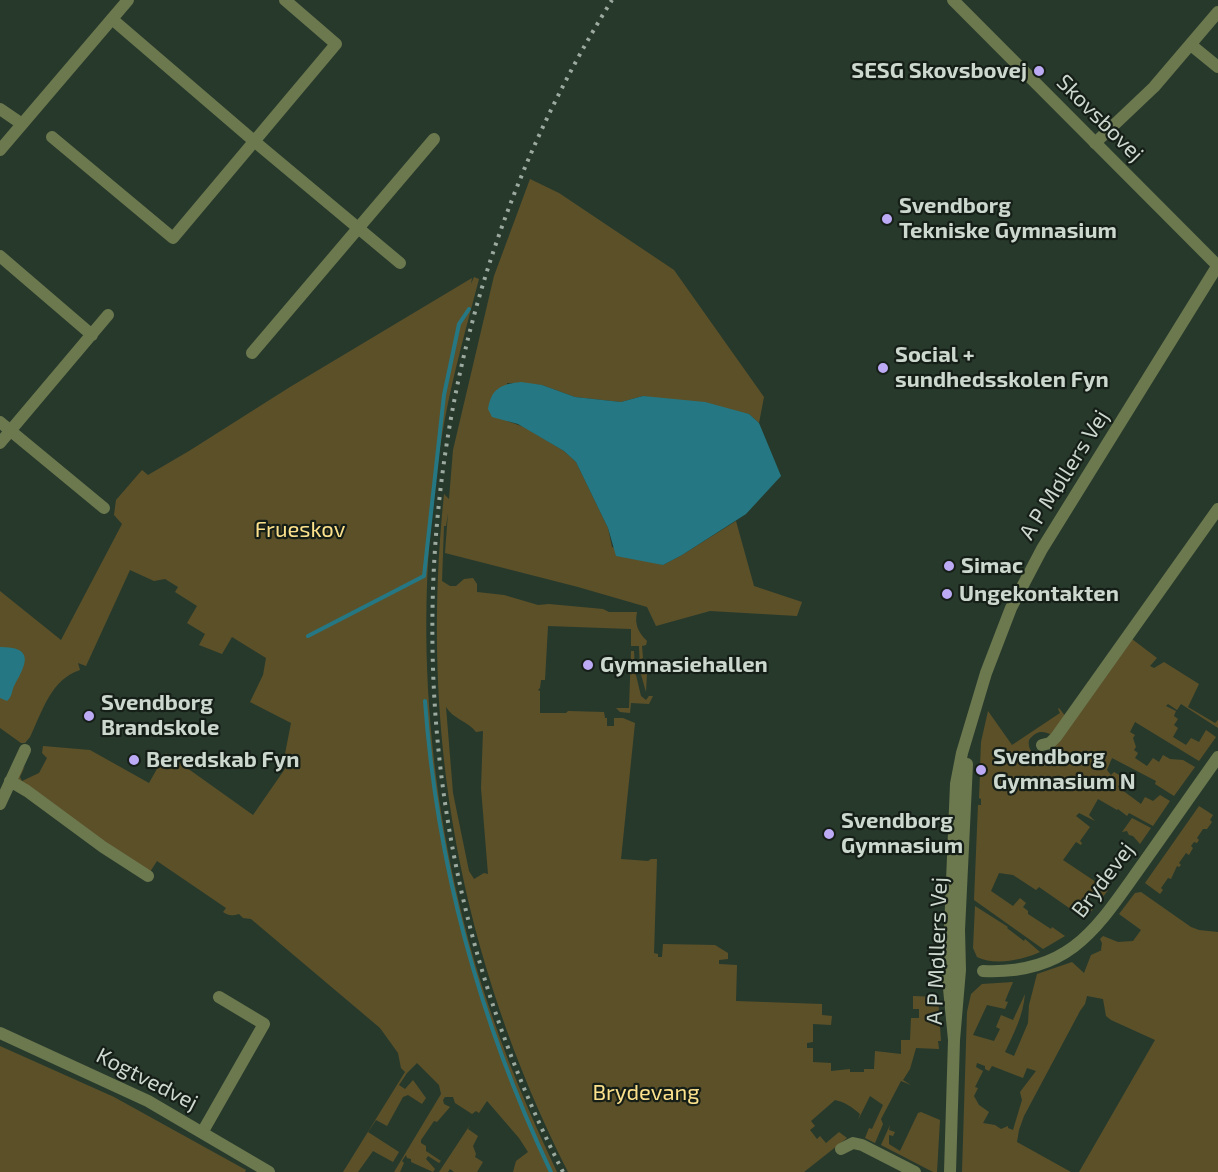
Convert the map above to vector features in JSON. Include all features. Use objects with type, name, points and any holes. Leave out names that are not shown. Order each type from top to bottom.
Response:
[{"type":"street","points":[[0,150],[128,0]]},
{"type":"street","points":[[52,137],[174,238],[336,44],[285,0]]},
{"type":"street","name":"Skovsbovej","points":[[953,0],[1218,266]]},
{"type":"street","points":[[1095,142],[1154,87],[1218,12]]},
{"type":"street","points":[[112,19],[400,263]]},
{"type":"street","points":[[1191,45],[1218,67]]},
{"type":"street","points":[[0,109],[22,124]]},
{"type":"street","points":[[252,354],[434,139]]},
{"type":"street","points":[[0,255],[92,335]]},
{"type":"street","name":"A P Møllers Vej","points":[[950,1172],[954,1040],[948,978],[956,791],[960,759],[992,653],[1026,578],[1218,266]]},
{"type":"street","points":[[0,443],[108,315]]},
{"type":"street","points":[[0,422],[104,508]]},
{"type":"street","points":[[1042,745],[1050,743],[1056,737],[1218,509]]},
{"type":"street","points":[[0,804],[25,750]]},
{"type":"street","name":"Brydevej","points":[[983,970],[1015,970],[1038,965],[1063,954],[1087,936],[1113,905],[1218,757]]},
{"type":"street","points":[[10,781],[148,876]]},
{"type":"street","points":[[203,1131],[264,1024],[219,997]]},
{"type":"street","name":"Kogtvedvej","points":[[0,1033],[148,1101],[203,1131],[267,1171]]},
{"type":"street","points":[[841,1149],[853,1143],[862,1145],[915,1172]]},
{"type":"green space","name":"Brydevang","points":[[530,179],[559,193],[674,270],[764,397],[759,423],[749,414],[643,396],[621,402],[575,397],[542,385],[507,383],[507,421],[524,427],[564,451],[576,462],[608,528],[612,547],[663,565],[736,521],[754,586],[802,602],[797,616],[710,611],[656,626],[647,607],[445,553],[448,513],[446,526],[444,526],[442,581],[450,586],[456,586],[464,579],[473,578],[477,584],[477,592],[504,595],[538,605],[603,609],[609,612],[637,612],[638,628],[647,641],[646,645],[642,646],[643,658],[641,660],[642,670],[647,672],[646,692],[640,671],[639,646],[631,646],[631,629],[548,626],[545,680],[541,680],[538,690],[540,691],[540,713],[604,712],[607,726],[614,726],[614,718],[623,718],[635,723],[621,859],[648,861],[657,859],[654,953],[658,954],[658,957],[662,957],[663,944],[715,945],[728,953],[728,959],[719,960],[719,964],[737,965],[736,1001],[822,1004],[822,1015],[832,1016],[831,1025],[813,1024],[813,1042],[807,1043],[807,1048],[813,1048],[813,1062],[831,1063],[831,1071],[850,1069],[850,1072],[864,1072],[864,1069],[874,1069],[875,1051],[901,1054],[901,1040],[910,1040],[911,1018],[919,1018],[919,1009],[913,1009],[913,996],[938,997],[941,1041],[938,1041],[939,1049],[916,1048],[910,1069],[903,1080],[911,1085],[901,1081],[881,1119],[883,1124],[875,1143],[865,1138],[869,1128],[872,1129],[883,1105],[870,1096],[858,1120],[860,1114],[848,1105],[835,1100],[811,1121],[815,1126],[810,1130],[817,1139],[820,1136],[826,1143],[839,1132],[847,1138],[804,1172],[568,1172],[531,1091],[500,1009],[475,926],[456,842],[444,757],[438,671],[438,583],[444,494],[449,499],[453,450],[494,276]],"holes":[[[446,707],[476,732],[483,731],[481,788],[488,874],[484,873],[474,879],[469,871],[453,793]]]},
{"type":"green space","name":"Frueskov","points":[[474,277],[479,279],[445,418],[434,490],[428,562],[426,635],[429,707],[448,851],[464,922],[500,1038],[557,1172],[513,1172],[516,1161],[528,1152],[487,1101],[479,1113],[476,1111],[472,1114],[455,1103],[453,1097],[445,1097],[444,1104],[450,1107],[437,1122],[434,1121],[421,1140],[421,1143],[426,1146],[426,1151],[441,1161],[439,1163],[428,1156],[426,1159],[435,1169],[433,1172],[411,1162],[406,1155],[400,1172],[394,1172],[441,1094],[439,1085],[417,1063],[399,1085],[405,1089],[413,1080],[426,1098],[422,1104],[408,1095],[403,1097],[387,1126],[376,1120],[368,1132],[399,1152],[393,1162],[373,1151],[358,1172],[343,1172],[405,1072],[401,1068],[398,1053],[380,1028],[251,919],[243,918],[239,914],[231,915],[223,912],[226,908],[157,861],[150,872],[106,844],[20,782],[17,777],[25,766],[20,777],[22,781],[39,773],[47,758],[42,753],[43,746],[90,750],[149,783],[166,753],[253,815],[289,763],[284,759],[291,723],[250,702],[263,675],[266,658],[232,637],[222,654],[199,645],[205,634],[187,623],[197,606],[175,592],[178,587],[165,579],[154,581],[130,570],[86,666],[78,663],[80,670],[70,674],[55,689],[43,707],[30,737],[25,743],[21,743],[0,728],[0,591],[61,640],[122,524],[114,515],[116,500],[142,470],[148,475],[472,278],[471,284]]},
{"type":"green space","points":[[1132,639],[1157,658],[1150,666],[1154,668],[1164,662],[1199,684],[1188,707],[1215,723],[1218,720],[1218,728],[1181,704],[1177,710],[1168,704],[1166,706],[1176,711],[1174,716],[1178,719],[1174,725],[1178,728],[1173,737],[1186,745],[1191,738],[1199,742],[1206,730],[1216,737],[1199,761],[1135,722],[1130,732],[1135,735],[1134,750],[1138,753],[1135,758],[1147,766],[1153,758],[1159,762],[1163,755],[1170,759],[1183,760],[1195,767],[1174,796],[1155,784],[1156,781],[1112,758],[1107,770],[1111,775],[1114,772],[1123,777],[1118,787],[1141,804],[1145,797],[1153,801],[1160,795],[1170,801],[1153,826],[1129,813],[1127,816],[1098,799],[1089,815],[1095,821],[1079,813],[1076,816],[1090,827],[1080,841],[1081,845],[1076,842],[1063,860],[1108,890],[1100,901],[1088,893],[1082,901],[1093,909],[1085,919],[1039,887],[1036,890],[1013,875],[999,873],[991,891],[1013,906],[1020,898],[1026,903],[1023,907],[1028,914],[1065,936],[1043,949],[974,900],[978,805],[981,805],[980,774],[983,767],[980,767],[981,742],[988,711],[1012,745],[1060,713],[1059,708],[1066,717],[1052,735],[1039,732],[1029,740],[1029,747],[1033,753],[1046,755]]},
{"type":"green space","points":[[631,651],[634,651],[635,671],[641,696],[646,700],[649,696],[653,696],[649,704],[631,703],[630,713],[620,712],[616,708],[629,708]]},
{"type":"green space","points":[[1199,806],[1213,815],[1210,820],[1212,822],[1207,829],[1203,829],[1197,838],[1199,840],[1191,846],[1193,848],[1189,855],[1186,853],[1171,879],[1168,878],[1161,888],[1163,890],[1160,894],[1145,883]]},
{"type":"green space","points":[[1132,818],[1151,828],[1140,844],[1127,831],[1122,832]]},
{"type":"green space","points":[[1141,892],[1191,927],[1218,932],[1218,1172],[1079,1172],[1155,1040],[1111,1020],[1106,1016],[1103,999],[1087,996],[1085,1004],[1024,1116],[1017,1142],[1071,1172],[962,1172],[967,1012],[971,994],[982,984],[1013,982],[1005,1001],[1008,1002],[1005,1009],[987,1005],[973,1035],[994,1041],[1000,1029],[996,1027],[1001,1015],[1013,1020],[1025,994],[1020,1017],[1005,1052],[1014,1056],[1028,1023],[1029,1005],[1037,974],[1072,962],[1084,973],[1091,955],[1102,950],[1100,939],[1103,936],[1118,942],[1133,941],[1141,930],[1119,914],[1135,893]],"holes":[[[977,1063],[985,1066],[985,1069],[989,1071],[992,1066],[1023,1078],[1027,1068],[1036,1071],[1020,1092],[1022,1100],[1013,1130],[1008,1126],[1001,1129],[995,1125],[983,1123],[989,1112],[979,1105],[974,1096],[978,1088],[975,1087],[983,1071],[976,1067]]]},
{"type":"green space","points":[[975,906],[1008,927],[1024,941],[1025,939],[1040,952],[1008,961],[984,960],[977,957],[973,948]]},
{"type":"green space","points":[[0,1046],[114,1097],[246,1170],[245,1172],[0,1172]]},
{"type":"green space","points":[[921,1112],[940,1120],[937,1172],[881,1145],[890,1125],[889,1130],[895,1132],[893,1136],[889,1135],[889,1144],[900,1151],[918,1113]]},
{"type":"green space","points":[[470,1125],[468,1129],[478,1136],[473,1146],[475,1157],[483,1162],[477,1172],[454,1172],[450,1169],[448,1172],[439,1172]]},
{"type":"water","points":[[521,382],[542,385],[575,397],[621,402],[643,396],[705,402],[749,414],[759,423],[781,476],[746,514],[663,565],[616,556],[608,528],[576,462],[564,451],[518,424],[492,417],[488,409],[492,396],[498,388]]},
{"type":"water","points":[[0,647],[18,650],[25,658],[7,701],[0,698]]},
{"type":"waterway","points":[[308,636],[424,576],[444,395],[459,324],[469,309]]},
{"type":"waterway","points":[[425,701],[440,823],[451,883],[466,942],[503,1059],[551,1172]]},
{"type":"railway","points":[[563,1172],[501,1030],[459,882],[437,731],[433,579],[449,428],[484,280],[539,136],[612,0]]},
{"type":"place","name":"SESG Skovsbovej","points":[[1039,71]]},
{"type":"place","name":"Svendborg Tekniske Gymnasium","points":[[887,219]]},
{"type":"place","name":"Social + sundhedsskolen Fyn","points":[[883,368]]},
{"type":"place","name":"Simac","points":[[949,566]]},
{"type":"place","name":"Ungekontakten","points":[[947,594]]},
{"type":"place","name":"Gymnasiehallen","points":[[588,665]]},
{"type":"place","name":"Svendborg Brandskole","points":[[89,716]]},
{"type":"place","name":"Beredskab Fyn","points":[[134,760]]},
{"type":"place","name":"Svendborg Gymnasium N","points":[[981,770]]},
{"type":"place","name":"Svendborg Gymnasium","points":[[829,834]]}]
